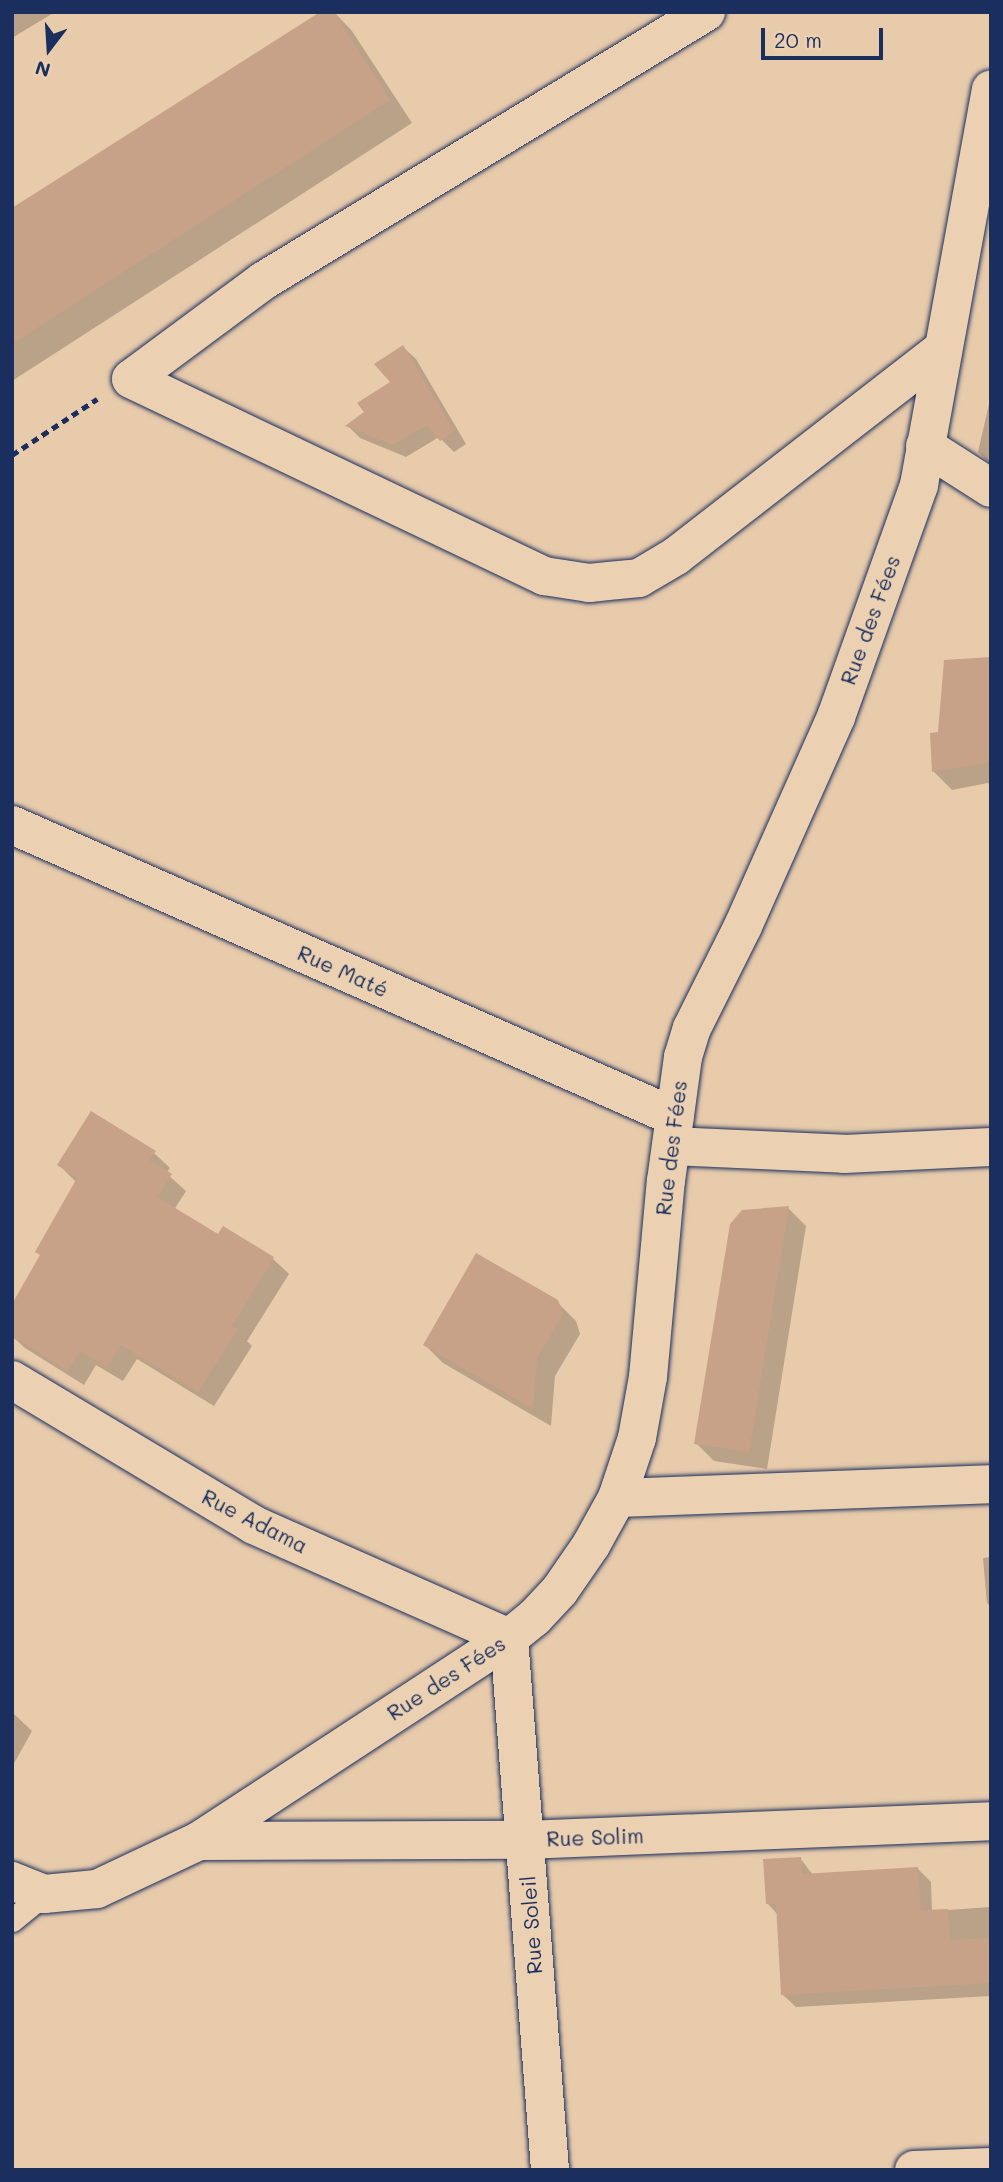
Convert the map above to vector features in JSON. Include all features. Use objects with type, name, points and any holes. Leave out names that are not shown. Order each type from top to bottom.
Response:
[{"type":"street","points":[[706,12],[263,281],[131,379],[544,576],[589,583],[639,578],[676,556],[943,349]]},
{"type":"street","name":"Rue des Fées","points":[[28,1887],[97,1889],[199,1841],[509,1637],[534,1618],[560,1590],[591,1545],[617,1498],[637,1438],[648,1377],[683,1057],[692,1028],[743,926],[836,717],[919,485],[991,90]]},
{"type":"street","points":[[926,446],[991,488]]},
{"type":"street","name":"Rue Maté","points":[[12,825],[673,1131]]},
{"type":"street","points":[[673,1131],[844,1153],[991,1147]]},
{"type":"street","name":"Rue Adama","points":[[12,1380],[254,1525],[509,1637]]},
{"type":"street","points":[[617,1498],[991,1484]]},
{"type":"street","name":"Rue Soleil","points":[[509,1637],[550,2170]]},
{"type":"street","name":"Rue Solim","points":[[199,1841],[525,1840],[991,1821]]},
{"type":"street","points":[[914,2170],[991,2167]]},
{"type":"lane","name":"Rue des Fées","points":[[12,1920],[28,1887]]},
{"type":"path","points":[[12,456],[69,415],[131,379]]},
{"type":"building","points":[[320,12],[334,12],[390,100],[12,344],[12,208]]},
{"type":"building","points":[[403,345],[454,431],[440,441],[427,425],[393,445],[345,426],[364,412],[357,403],[390,382],[374,364]]},
{"type":"building","points":[[991,657],[991,762],[932,772],[930,733],[938,732],[944,660]]},
{"type":"building","points":[[91,1111],[156,1151],[149,1160],[172,1174],[157,1197],[218,1234],[223,1226],[274,1257],[232,1326],[238,1329],[198,1392],[121,1345],[107,1367],[80,1351],[68,1371],[12,1336],[12,1304],[40,1255],[35,1252],[77,1178],[57,1165]]},
{"type":"building","points":[[789,1206],[749,1452],[694,1444],[730,1224],[742,1210]]},
{"type":"building","points":[[476,1253],[558,1300],[563,1314],[537,1358],[533,1409],[423,1345]]},
{"type":"building","points":[[801,1857],[802,1874],[918,1867],[921,1910],[948,1909],[950,1940],[991,1938],[991,1983],[781,1995],[776,1904],[766,1904],[763,1859]]}]
